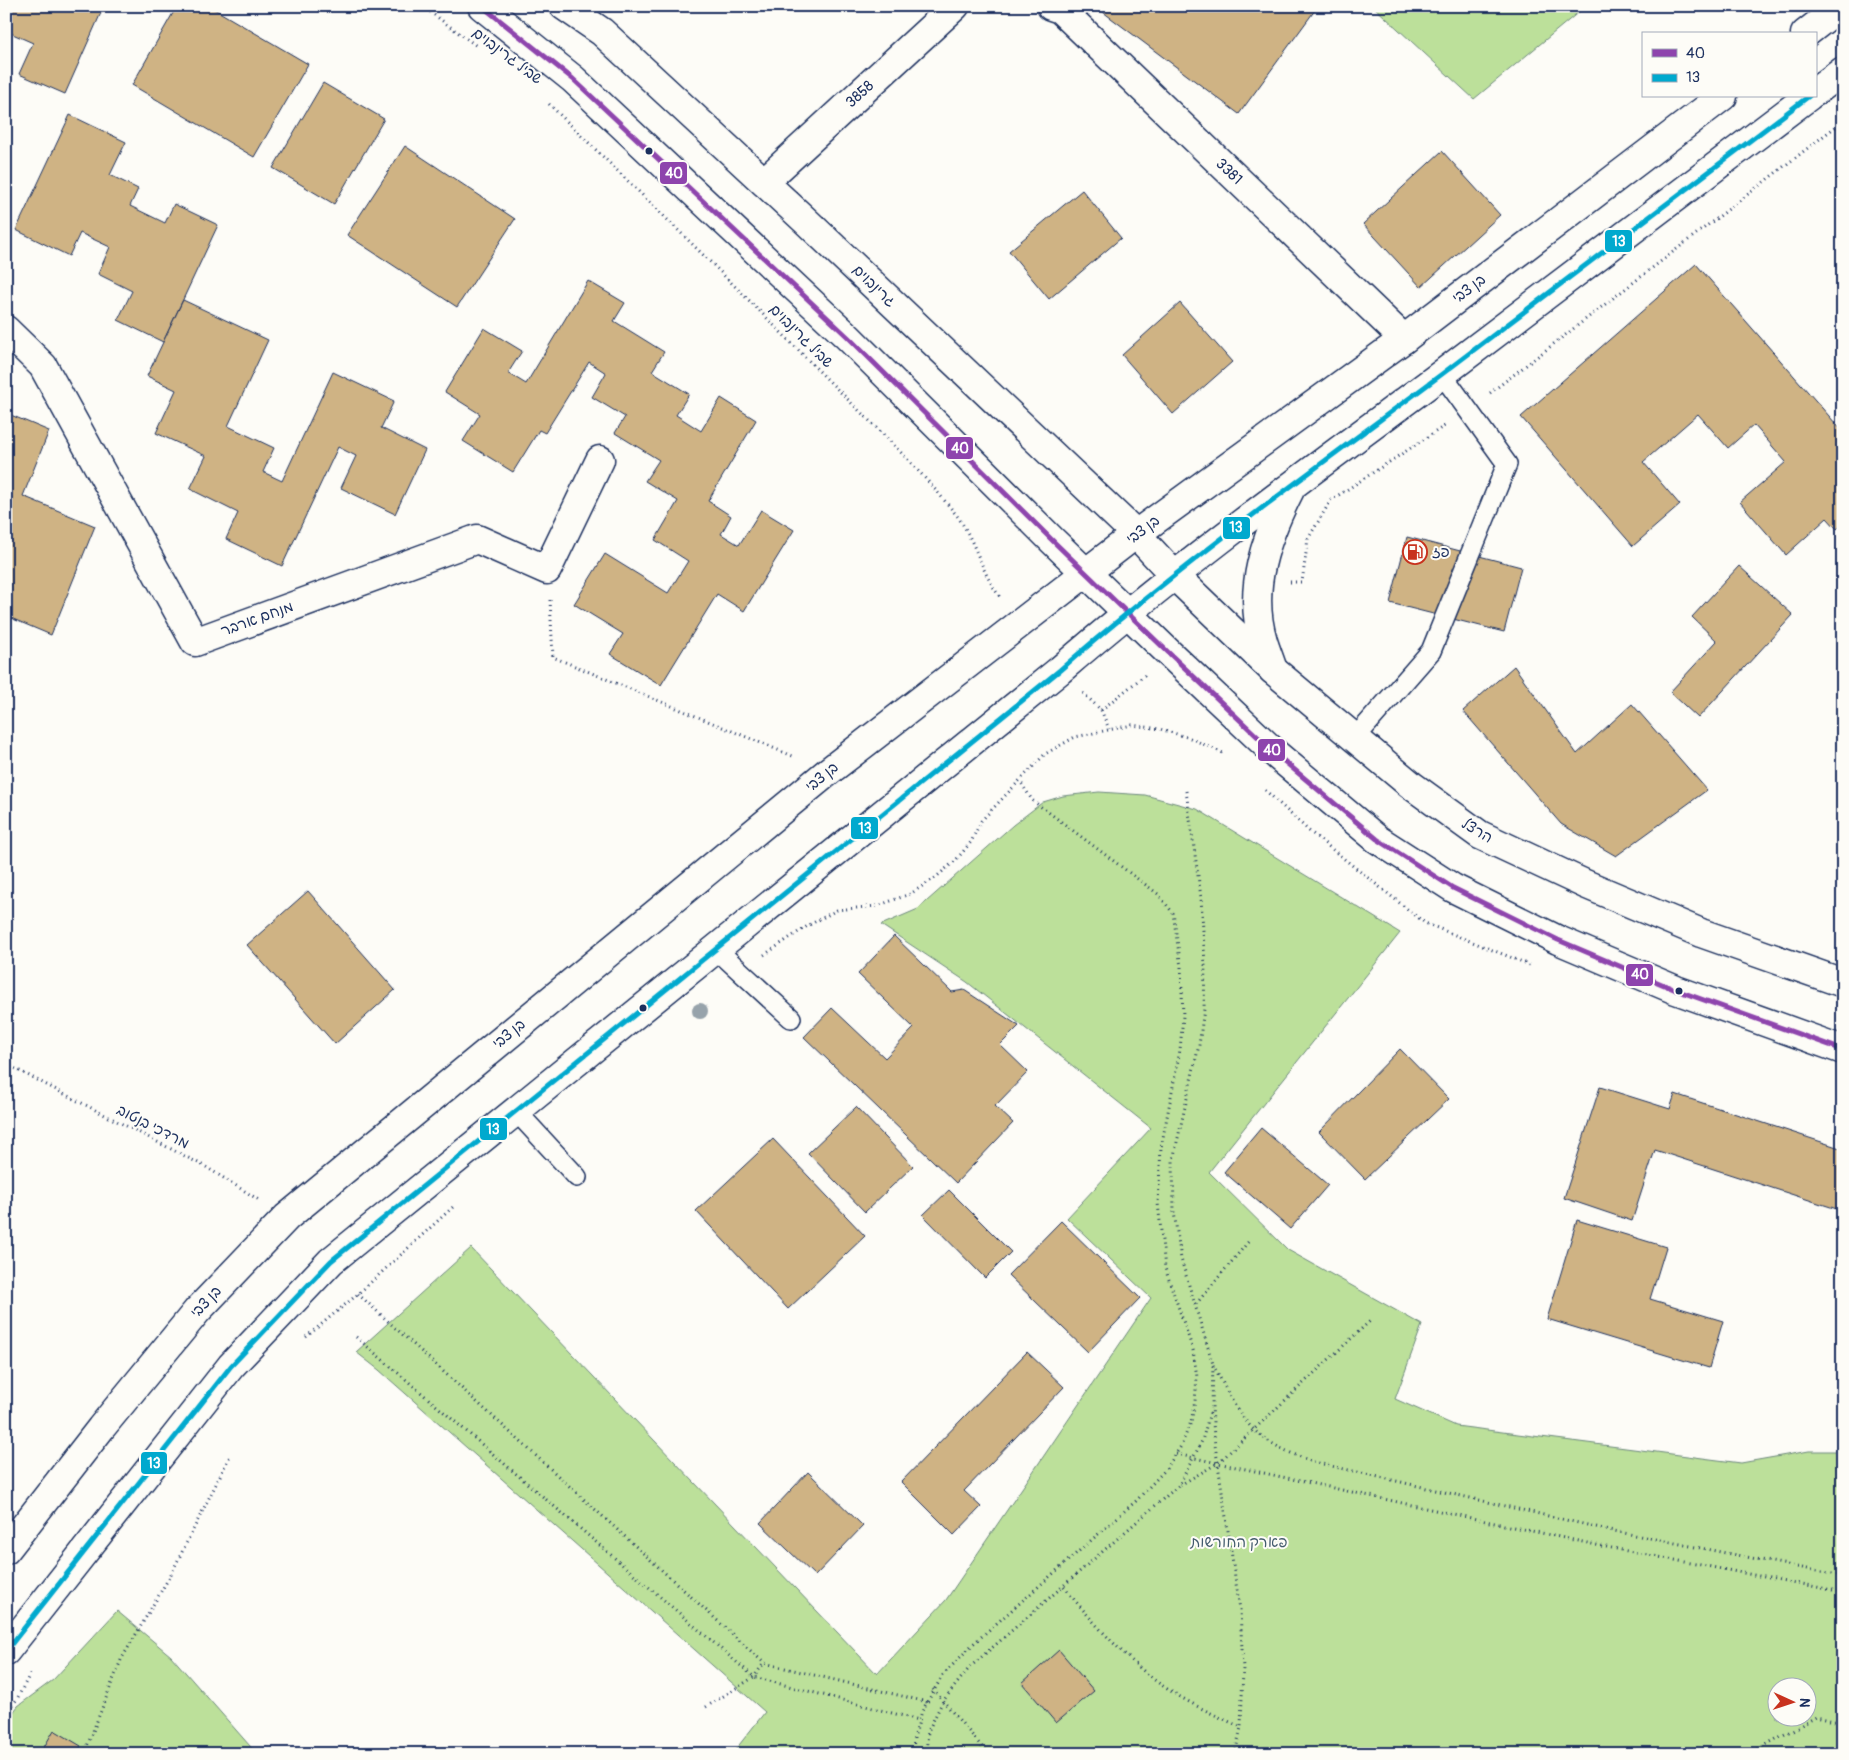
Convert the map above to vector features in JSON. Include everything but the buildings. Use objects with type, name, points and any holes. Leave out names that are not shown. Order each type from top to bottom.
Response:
[{"type":"street","points":[[482,6],[580,86],[848,337],[1086,574],[1278,756],[1377,839],[1453,888],[1558,940],[1676,990],[1843,1050]]},
{"type":"street","name":"גרינבוים","points":[[564,6],[602,32],[764,182],[1136,534],[1175,576]]},
{"type":"street","name":"3858","points":[[764,182],[955,6]]},
{"type":"street","name":"3381","points":[[1051,6],[1060,9],[1404,339]]},
{"type":"street","points":[[1808,32],[1841,6]]},
{"type":"street","points":[[1816,91],[1843,71]]},
{"type":"street","name":"בן צבי","points":[[8,1546],[197,1310],[286,1217],[829,771],[1136,534],[1404,339],[1720,98]]},
{"type":"street","points":[[6,1652],[231,1366],[331,1261],[1060,670],[1127,612],[1294,482],[1442,374],[1806,98]]},
{"type":"street","name":"מנחם ארבר","points":[[6,330],[43,366],[195,642],[477,539],[548,570]]},
{"type":"street","points":[[548,570],[600,460]]},
{"type":"street","points":[[1273,670],[1262,640],[1257,581],[1265,548],[1276,518],[1294,482]]},
{"type":"street","name":"הרצל","points":[[1175,576],[1273,670],[1411,785],[1480,835],[1585,884],[1701,933],[1843,983]]},
{"type":"lane","points":[[1355,738],[1431,651],[1507,464],[1442,374]]},
{"type":"lane","points":[[716,949],[791,1018]]},
{"type":"lane","points":[[516,1111],[577,1177]]},
{"type":"path","name":"שביל גרינבוים","points":[[422,6],[482,50]]},
{"type":"path","name":"שביל גרינבוים","points":[[542,97],[741,292],[918,470],[956,513],[967,531],[983,569],[995,590],[1020,623]]},
{"type":"path","points":[[548,570],[553,657],[829,771]]},
{"type":"path","points":[[1060,670],[1101,710],[1109,729]]},
{"type":"path","points":[[740,971],[809,925],[838,910],[877,906],[910,894],[935,878],[956,860],[971,842],[981,821],[1045,754],[1075,737],[1132,725],[1160,729],[1190,738],[1224,753],[1231,759]]},
{"type":"path","points":[[913,1754],[914,1738],[919,1720],[933,1689],[943,1675],[973,1644],[1136,1501],[1166,1469],[1181,1446],[1191,1422],[1195,1401],[1197,1377],[1193,1350],[1165,1268],[1158,1203],[1160,1148],[1180,1050],[1183,1016],[1181,967],[1173,913],[1158,894],[1032,800],[1020,781]]},
{"type":"path","points":[[1260,785],[1309,831]]},
{"type":"path","points":[[1186,791],[1201,897],[1205,964],[1204,1009],[1199,1045],[1173,1160],[1174,1212],[1180,1259],[1196,1304],[1213,1364],[1244,1419],[1264,1438],[1314,1462],[1609,1530],[1843,1576]]},
{"type":"path","name":"מרדכי בנטוב","points":[[6,1064],[206,1167],[286,1217]]},
{"type":"path","points":[[299,1343],[358,1294],[457,1203]]},
{"type":"path","points":[[1196,1304],[1249,1241]]},
{"type":"path","points":[[358,1294],[764,1664],[927,1702]]},
{"type":"path","points":[[926,1754],[928,1731],[943,1701],[970,1667],[1179,1485],[1218,1463],[1370,1320]]},
{"type":"path","points":[[356,1337],[754,1677],[919,1720]]},
{"type":"path","points":[[1213,1364],[1212,1406],[1214,1438],[1240,1610],[1244,1669],[1241,1727],[1236,1754]]},
{"type":"path","points":[[1179,1485],[1202,1441],[1212,1406]]},
{"type":"path","points":[[84,1754],[121,1660],[170,1576],[231,1454]]},
{"type":"path","points":[[1176,1454],[1601,1546],[1843,1592]]},
{"type":"path","points":[[1064,1587],[1096,1625],[1148,1675],[1192,1703],[1241,1727]]},
{"type":"path","points":[[706,1707],[754,1677],[764,1664]]},
{"type":"path","points":[[6,1713],[17,1699],[34,1666]]},
{"type":"path","points":[[933,1689],[988,1754]]},
{"type":"path","points":[[1749,1754],[1816,1717],[1843,1723]]},
{"type":"green space","points":[[1373,6],[1586,6],[1474,99]]},
{"type":"green space","name":"פארק החורשות","points":[[1099,792],[1145,795],[1197,809],[1400,933],[1209,1172],[1288,1250],[1422,1325],[1395,1399],[1456,1426],[1741,1463],[1809,1451],[1843,1451],[1843,1754],[732,1754],[765,1712],[379,1370],[356,1352],[471,1248],[877,1674],[946,1600],[1151,1298],[1067,1218],[1151,1128],[967,982],[881,925],[918,909],[1013,825],[1043,802],[1063,796]]},
{"type":"green space","points":[[117,1611],[171,1656],[257,1754],[6,1754],[6,1722],[18,1706],[53,1680]]},
{"type":"transit line","name":"40","points":[[482,6],[573,79],[848,337],[1053,541],[1171,655],[1278,756],[1377,839],[1453,888],[1558,940],[1676,990],[1843,1050]]},
{"type":"transit line","name":"13","points":[[6,1651],[231,1366],[331,1261],[1200,555],[1806,98]]},
{"type":"place","name":"פז","points":[[1415,552]]}]
